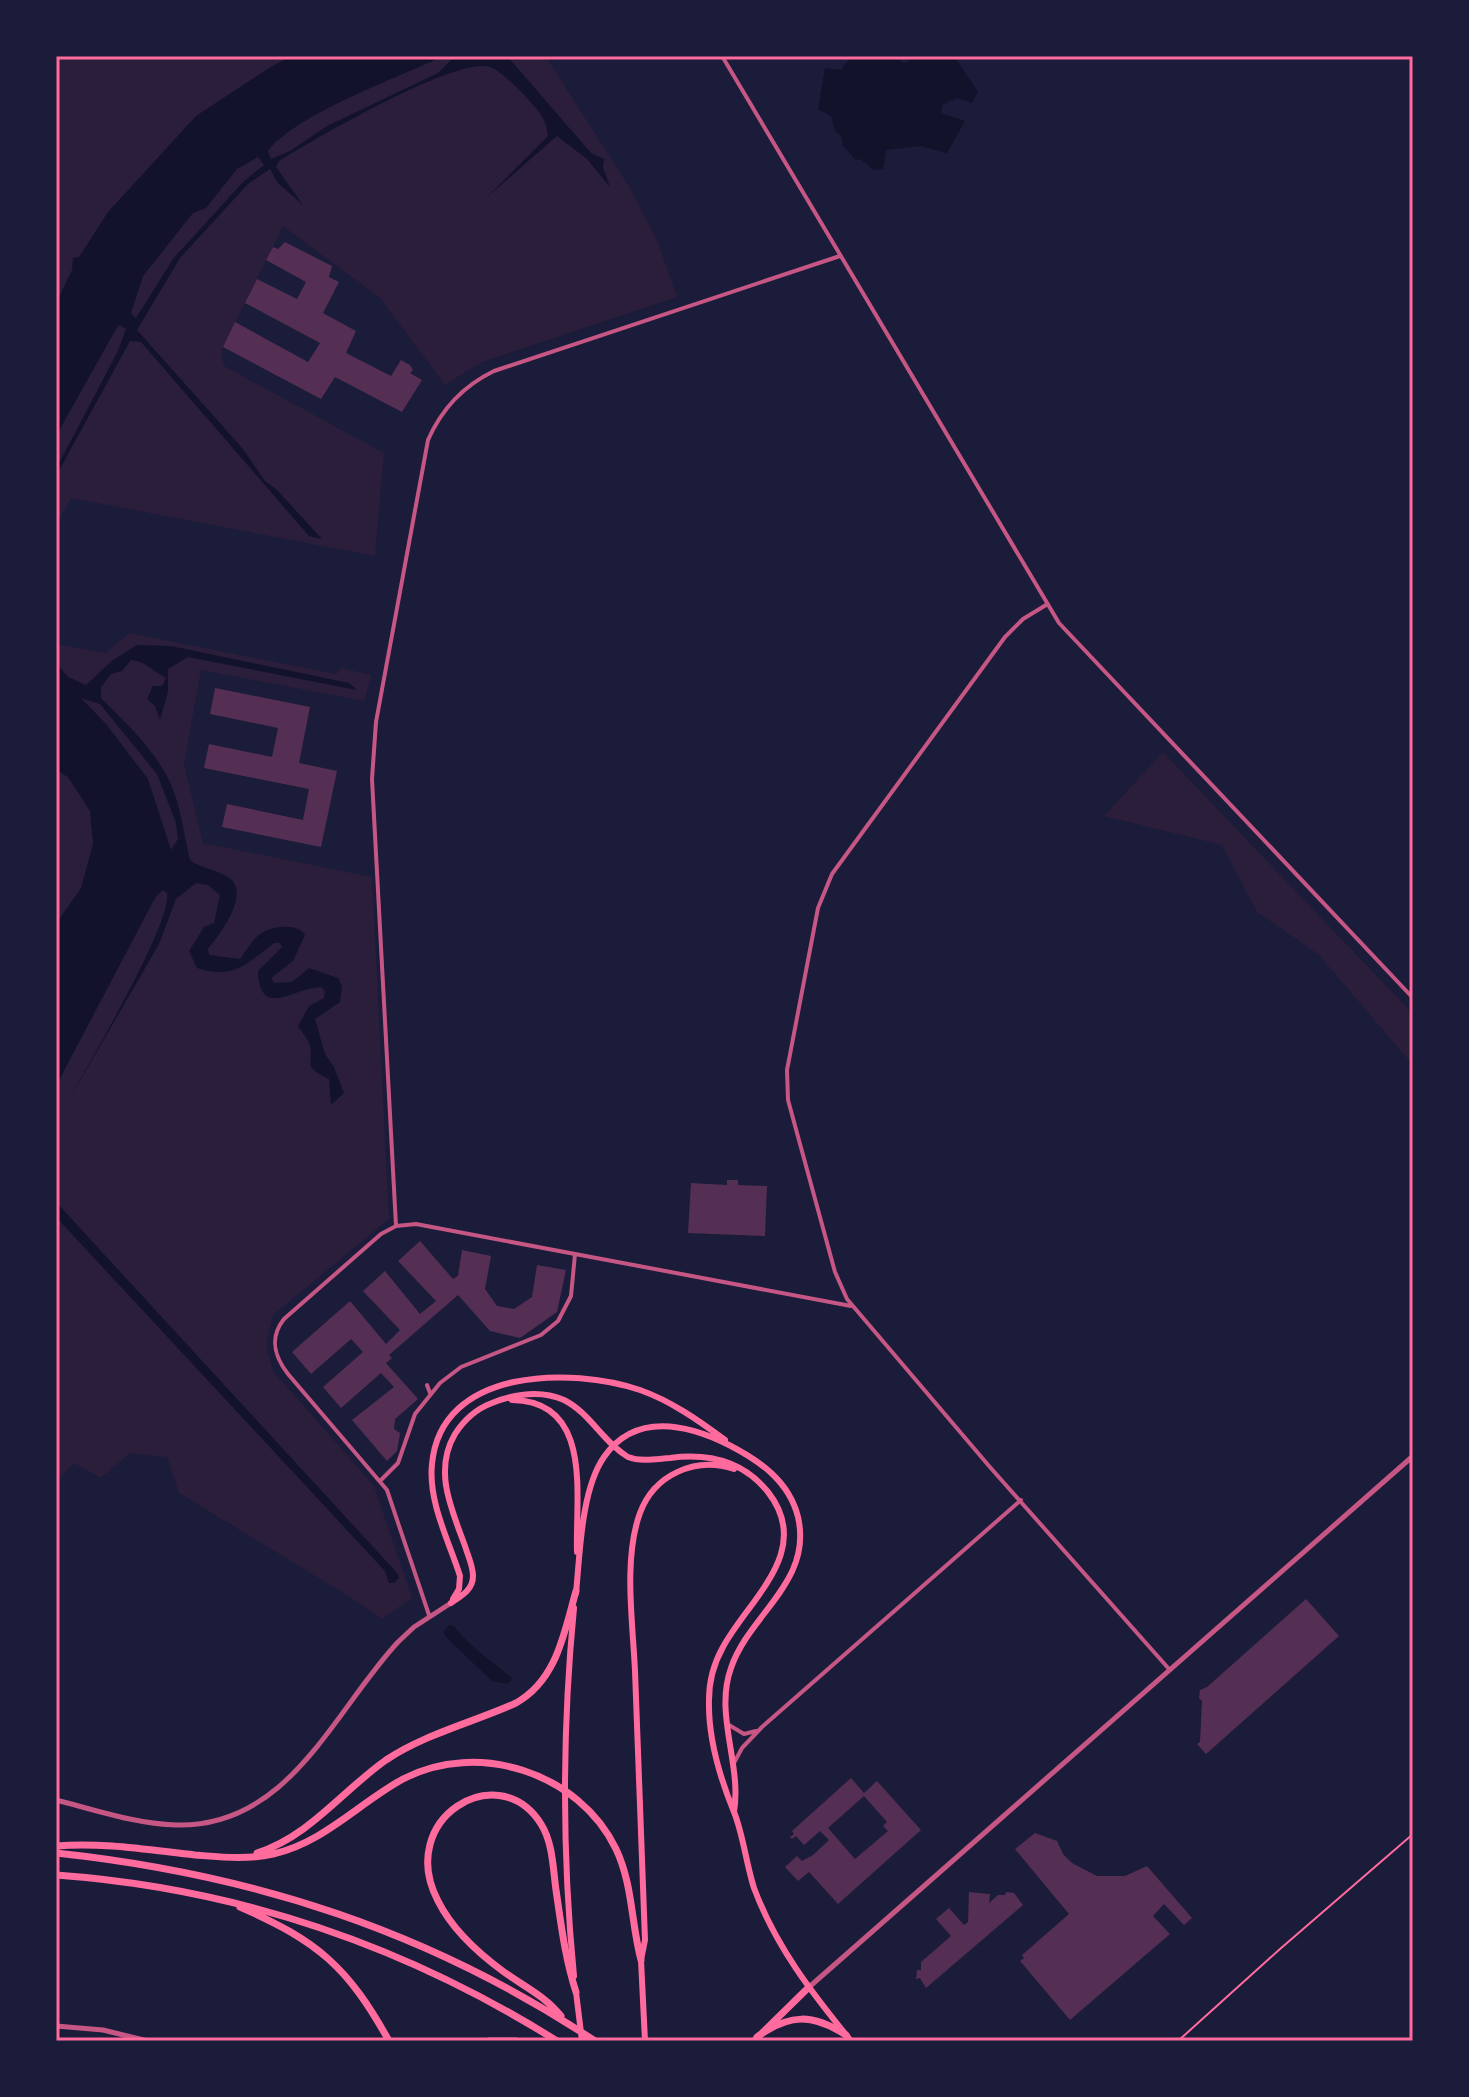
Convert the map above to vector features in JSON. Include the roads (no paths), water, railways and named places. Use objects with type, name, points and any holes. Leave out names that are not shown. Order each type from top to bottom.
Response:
[{"type":"highway","points":[[237,1858],[267,1850],[297,1835],[403,1750],[530,1695],[554,1662],[576,1591]]},
{"type":"highway","points":[[56,1846],[75,1844],[237,1858],[268,1856],[298,1846],[395,1784],[437,1767],[464,1762],[489,1763],[544,1778],[582,1804],[607,1833],[620,1858],[631,1896],[641,1960]]},
{"type":"highway","points":[[566,2022],[549,2000],[506,1973],[474,1946],[456,1928],[438,1902],[429,1878],[428,1852],[435,1829],[452,1809],[478,1798],[499,1797],[526,1809],[541,1825],[549,1844],[563,1944],[577,1996]]},
{"type":"highway","points":[[56,1853],[197,1874],[330,1910],[445,1956],[514,1991],[595,2041]]},
{"type":"highway","points":[[56,1875],[144,1884],[220,1898],[309,1923],[394,1955],[490,2002],[557,2041]]},
{"type":"highway","points":[[220,1898],[289,1929],[327,1956],[356,1987],[389,2041]]},
{"type":"highway","points":[[756,2039],[808,1988]]},
{"type":"highway","points":[[756,2039],[778,2024],[805,2018],[827,2023],[849,2038]]},
{"type":"highway","points":[[489,2041],[516,2041]]},
{"type":"main road","points":[[451,1603],[461,1580],[432,1491],[432,1457],[449,1419],[463,1404],[480,1393],[506,1384],[546,1378],[576,1377],[610,1382],[668,1402],[770,1471],[785,1488],[798,1517],[800,1541],[796,1564],[786,1585],[733,1661],[726,1690],[726,1720],[736,1796],[734,1812]]},
{"type":"main road","points":[[451,1603],[468,1591],[473,1576],[446,1488],[446,1460],[459,1428],[476,1411],[493,1402],[531,1394],[556,1397],[579,1410],[623,1455],[638,1460],[694,1456],[717,1458],[738,1467],[766,1491],[777,1508],[783,1529],[782,1551],[771,1578],[720,1651],[709,1695],[711,1725],[725,1792],[734,1812],[746,1862],[760,1901],[776,1937],[808,1988],[849,2038]]},
{"type":"main road","points":[[493,1402],[517,1400],[536,1404],[557,1417],[568,1432],[576,1460],[578,1577]]},
{"type":"main road","points":[[582,2041],[567,1884],[564,1776],[576,1591],[583,1531],[594,1478],[613,1446],[642,1428],[673,1425],[702,1433],[744,1453]]},
{"type":"main road","points":[[645,2041],[641,1960],[645,1940],[632,1590],[635,1531],[641,1510],[652,1491],[681,1470],[716,1464],[737,1470],[755,1480]]},
{"type":"street","points":[[722,56],[1046,605],[1074,643],[1413,998]]},
{"type":"street","points":[[396,1226],[372,779],[376,722],[428,440],[435,424],[455,397],[494,371],[840,256]]},
{"type":"street","points":[[1046,605],[1023,619],[1005,637],[841,858],[818,908],[786,1085],[791,1114],[835,1272],[853,1306],[1169,1669]]},
{"type":"street","points":[[429,1615],[392,1501],[381,1480],[284,1369],[277,1358],[274,1342],[278,1328],[291,1312],[377,1238],[396,1226],[416,1224],[853,1306]]},
{"type":"street","points":[[381,1480],[398,1463],[411,1422],[430,1393],[461,1367],[534,1339],[553,1326],[571,1296],[575,1254]]},
{"type":"street","points":[[427,1385],[430,1393]]},
{"type":"street","points":[[422,1390],[430,1393]]},
{"type":"street","points":[[808,1988],[1413,1456]]},
{"type":"street","points":[[733,1768],[742,1748],[762,1727],[1021,1500]]},
{"type":"street","points":[[56,1800],[137,1820],[178,1825],[212,1822],[245,1811],[266,1799],[291,1777],[391,1650],[429,1615],[451,1603]]},
{"type":"street","points":[[726,1720],[733,1730],[744,1734],[762,1727]]},
{"type":"street","points":[[56,2026],[103,2030],[148,2041]]}]
